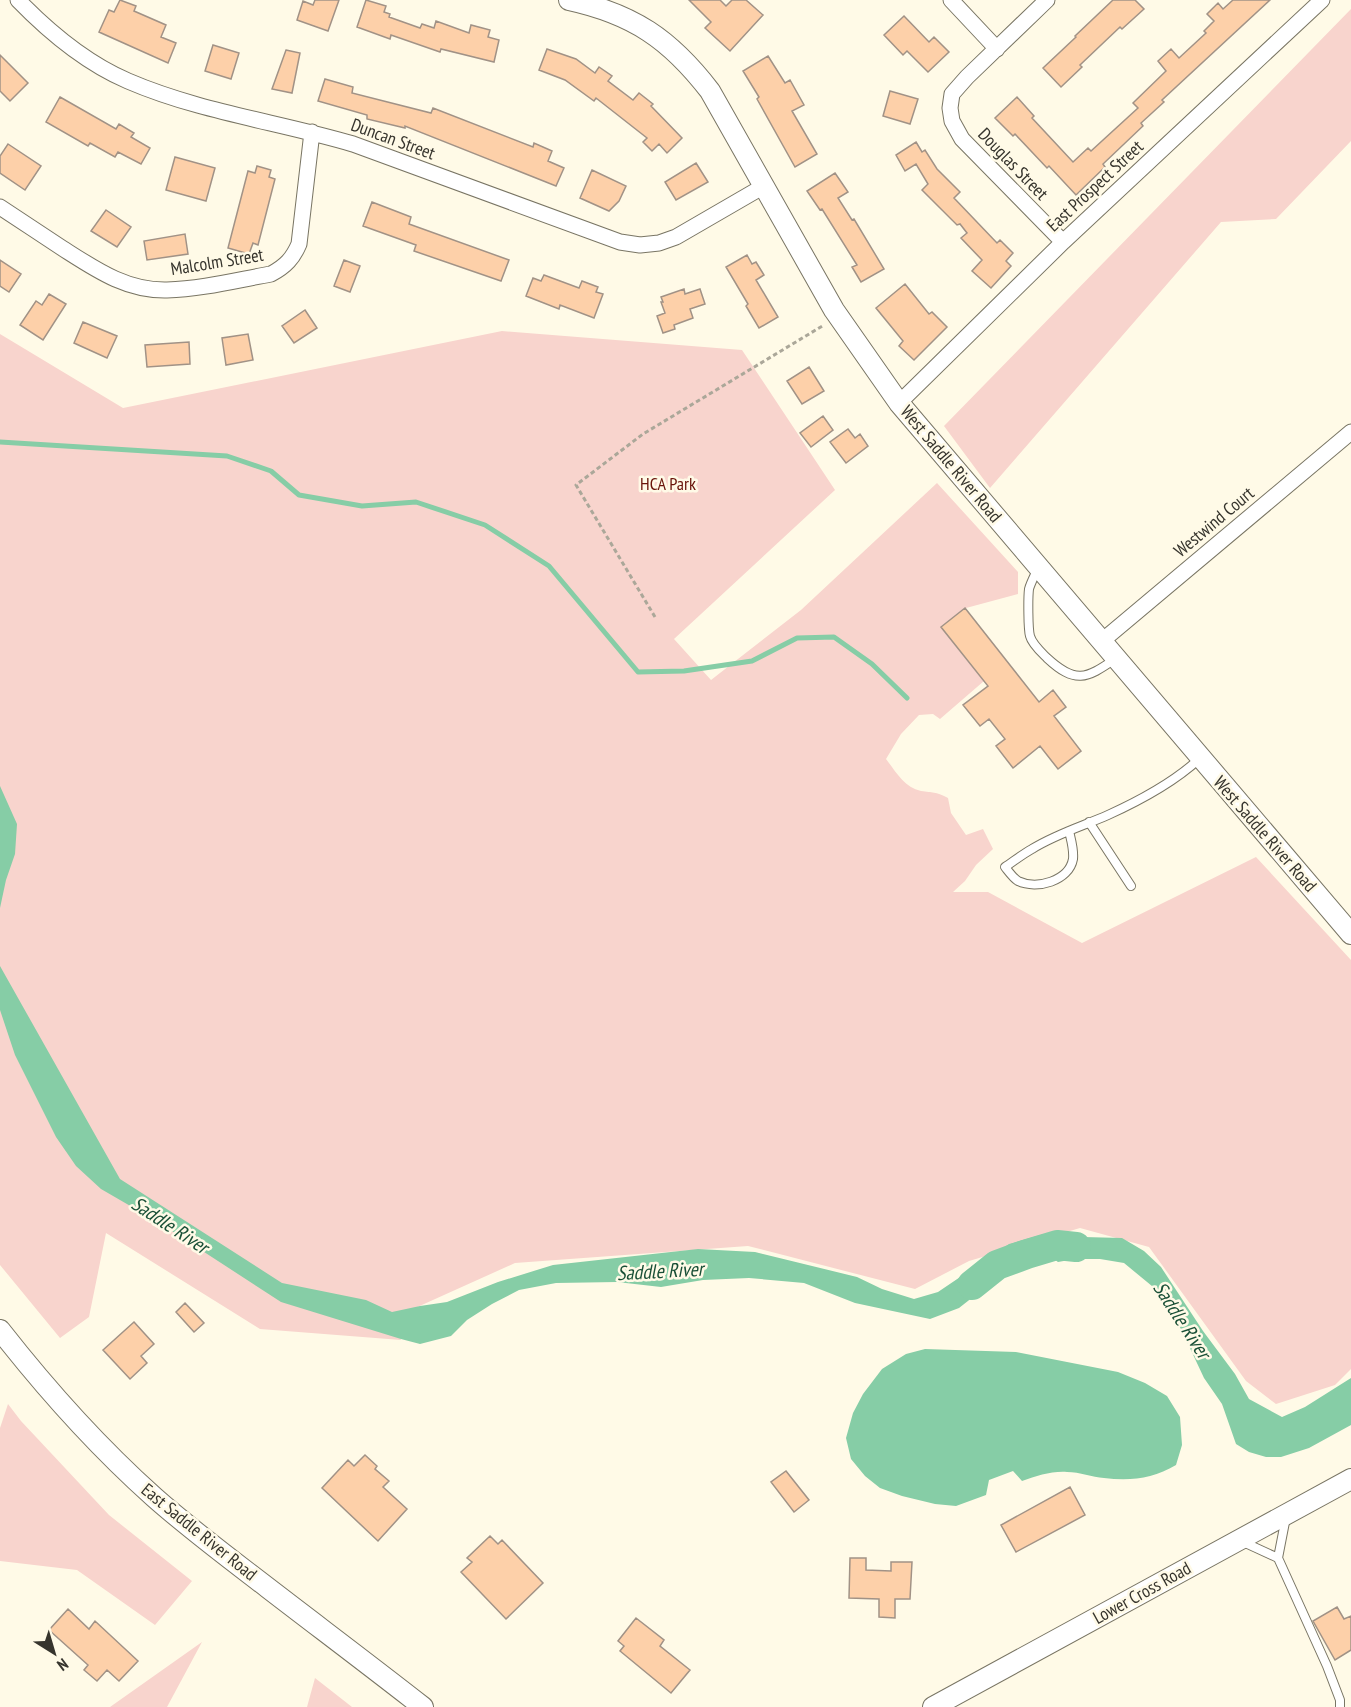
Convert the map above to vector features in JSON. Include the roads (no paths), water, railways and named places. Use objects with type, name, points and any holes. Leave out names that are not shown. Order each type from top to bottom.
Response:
[{"type":"street","name":"Duncan Street","points":[[18,0],[65,43],[126,80],[166,96],[353,144],[611,240],[639,245],[659,243],[676,237],[764,186]]},
{"type":"street","name":"West Saddle River Road","points":[[569,0],[596,6],[623,16],[648,30],[693,68],[710,91],[838,316],[899,403],[1351,934]]},
{"type":"street","points":[[951,0],[997,49]]},
{"type":"street","name":"Douglas Street","points":[[1047,0],[967,77],[952,94],[950,108],[952,121],[962,139],[1063,242]]},
{"type":"street","name":"East Prospect Street","points":[[899,403],[1063,242],[1322,0]]},
{"type":"street","name":"Malcolm Street","points":[[0,207],[102,274],[142,288],[165,290],[187,288],[271,274],[293,257],[299,244],[312,132]]},
{"type":"street","name":"Westwind Court","points":[[1102,641],[1351,432]]},
{"type":"street","name":"East Saddle River Road","points":[[0,1330],[66,1410],[109,1455],[155,1497],[202,1538],[423,1707]]},
{"type":"street","name":"Lower Cross Road","points":[[933,1707],[1351,1479]]},
{"type":"lane","points":[[1038,566],[1029,590],[1029,617],[1030,637],[1039,650],[1064,672],[1083,676],[1095,672],[1117,658]]},
{"type":"lane","points":[[1069,831],[1073,846],[1072,861],[1065,874],[1052,882],[1025,883],[1018,880],[1005,867],[1032,849],[1069,831],[1109,814],[1156,791],[1187,770],[1200,758]]},
{"type":"lane","points":[[1089,822],[1131,886]]},
{"type":"lane","points":[[1286,1515],[1278,1558],[1327,1666],[1340,1700],[1340,1707]]},
{"type":"lane","points":[[1240,1540],[1278,1558]]},
{"type":"water","points":[[0,786],[17,824],[15,854],[0,908]]},
{"type":"water","points":[[0,966],[120,1179],[282,1283],[366,1300],[392,1312],[447,1302],[498,1282],[553,1265],[698,1249],[755,1252],[857,1277],[882,1289],[914,1299],[938,1292],[1009,1244],[1044,1234],[1122,1238],[1144,1251],[1161,1267],[1203,1331],[1235,1374],[1249,1399],[1282,1417],[1305,1407],[1351,1378],[1351,1425],[1309,1448],[1281,1457],[1266,1457],[1249,1452],[1236,1444],[1222,1404],[1204,1378],[1181,1329],[1167,1310],[1158,1291],[1124,1263],[1100,1259],[1058,1262],[1046,1253],[1031,1250],[1015,1255],[1003,1264],[996,1278],[959,1308],[930,1319],[855,1303],[804,1283],[749,1278],[703,1280],[661,1287],[617,1282],[556,1283],[519,1290],[467,1320],[451,1336],[420,1344],[281,1302],[158,1222],[101,1189],[76,1166],[56,1137],[15,1055],[0,1010]]},
{"type":"water","points":[[925,1349],[1016,1352],[1118,1372],[1145,1383],[1167,1396],[1180,1417],[1182,1445],[1176,1465],[1150,1476],[1132,1479],[1061,1472],[1044,1474],[1022,1481],[1013,1471],[989,1480],[986,1495],[956,1506],[935,1504],[880,1488],[865,1476],[851,1459],[846,1438],[853,1413],[863,1394],[882,1369],[906,1354]]},
{"type":"waterway","points":[[0,442],[227,456],[271,471],[299,495],[362,506],[416,502],[485,525],[549,566],[638,672],[684,671],[752,661],[797,638],[834,637],[872,664],[907,698]]},
{"type":"waterway","name":"Saddle River","points":[[972,1285],[997,1265],[1027,1254],[1057,1245],[1076,1247]]},
{"type":"park label","name":"HCA Park","points":[[668,484]]}]
